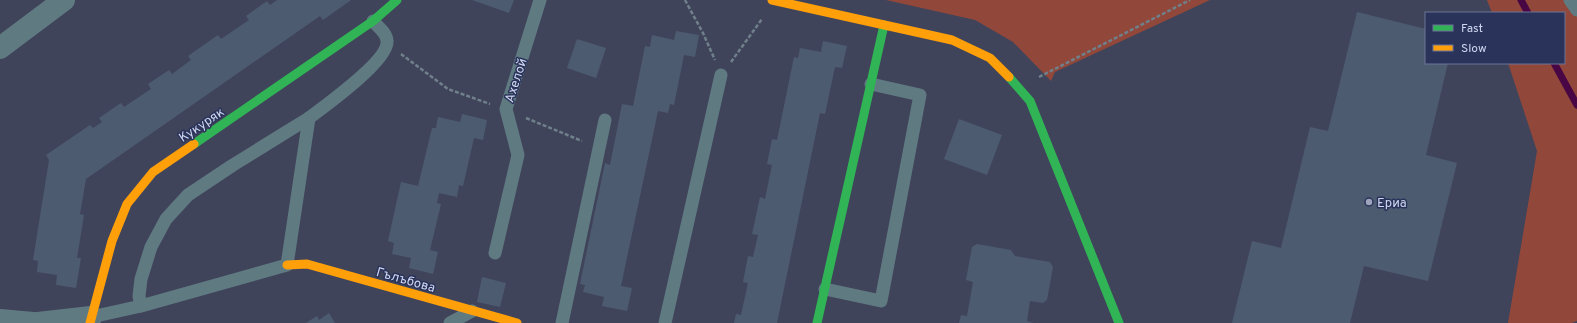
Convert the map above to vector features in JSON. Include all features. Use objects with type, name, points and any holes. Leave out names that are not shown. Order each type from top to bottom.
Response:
[{"type":"street","points":[[0,48],[64,0]]},
{"type":"street","name":"Кукуряк","points":[[91,320],[112,241],[127,204],[153,172],[373,21],[398,0]]},
{"type":"street","points":[[774,0],[952,40],[990,58],[1019,87],[1030,101],[1119,323]]},
{"type":"street","points":[[817,323],[884,25]]},
{"type":"street","name":"Гълъбова","points":[[287,265],[307,264],[517,323]]},
{"type":"street","points":[[0,320],[33,323]]},
{"type":"street","points":[[38,323],[91,320]]},
{"type":"lane","name":"Ахелой","points":[[495,253],[518,155],[506,109],[540,0]]},
{"type":"lane","points":[[1570,0],[1577,10]]},
{"type":"lane","points":[[141,306],[139,296],[141,279],[151,247],[166,219],[188,195],[309,118],[369,70],[382,56],[387,44],[385,34],[373,21]]},
{"type":"lane","points":[[665,323],[721,75]]},
{"type":"lane","points":[[825,289],[881,301],[920,95],[871,84]]},
{"type":"lane","points":[[91,320],[287,265],[309,118]]},
{"type":"lane","points":[[562,323],[605,120]]},
{"type":"lane","points":[[450,323],[472,311]]},
{"type":"path","points":[[685,0],[703,33],[721,75]]},
{"type":"path","points":[[721,75],[774,0]]},
{"type":"path","points":[[1019,87],[1190,0]]},
{"type":"path","points":[[387,44],[448,89],[506,109],[599,148]]},
{"type":"shaded area","points":[[886,0],[1210,0],[1055,72],[1051,81],[1013,42],[975,20]]},
{"type":"shaded area","points":[[1487,0],[1577,0],[1577,321],[1572,323],[1508,323],[1537,151],[1508,64],[1565,64],[1565,12],[1492,12]]},
{"type":"building","points":[[277,0],[351,0],[323,20],[320,16],[86,179],[80,214],[84,215],[77,258],[81,258],[76,288],[56,285],[57,275],[37,272],[38,261],[33,260],[49,160],[46,155],[90,125],[93,128],[102,122],[99,118],[121,103],[124,107],[151,89],[148,84],[169,70],[172,74],[191,60],[188,56],[218,35],[221,39],[249,20],[246,16],[267,1],[270,5]]},
{"type":"building","points":[[472,0],[514,0],[509,13]]},
{"type":"building","name":"Ериа","points":[[1357,12],[1425,29],[1425,64],[1448,64],[1426,155],[1457,163],[1428,281],[1364,266],[1350,323],[1232,323],[1252,241],[1281,248],[1310,127],[1328,131]]},
{"type":"building","points":[[676,31],[699,35],[695,57],[684,55],[674,105],[670,104],[668,113],[658,111],[621,286],[632,288],[627,311],[602,306],[604,297],[583,292],[585,285],[580,284],[605,163],[610,165],[622,104],[633,106],[645,46],[650,47],[652,35],[674,40]]},
{"type":"building","points":[[577,39],[606,48],[596,78],[567,68]]},
{"type":"building","points":[[823,41],[847,46],[842,68],[835,67],[825,114],[820,113],[777,323],[734,323],[736,314],[741,315],[748,283],[743,282],[748,256],[753,257],[758,235],[752,234],[760,197],[765,199],[772,165],[767,164],[772,139],[777,140],[794,57],[798,58],[800,48],[821,52]]},
{"type":"building","points":[[462,114],[487,120],[483,140],[474,138],[463,186],[459,185],[457,197],[439,193],[437,203],[441,204],[430,250],[438,252],[433,274],[409,268],[411,258],[392,254],[394,243],[388,241],[401,182],[418,186],[432,128],[436,128],[438,117],[460,122]]},
{"type":"building","points":[[959,119],[1002,135],[987,175],[944,159]]},
{"type":"building","points":[[977,244],[1011,250],[1015,256],[1050,262],[1053,267],[1047,300],[1043,303],[1030,301],[1027,321],[1033,323],[959,323],[961,315],[967,316],[973,282],[966,280],[972,247]]},
{"type":"building","points":[[482,277],[506,283],[500,307],[477,302]]},
{"type":"building","points":[[329,313],[335,323],[306,323],[317,316],[319,320]]},
{"type":"waterway","points":[[1521,0],[1527,12]]},
{"type":"waterway","points":[[1555,64],[1577,105]]},
{"type":"traffic: fast","points":[[194,144],[373,21],[397,0]]},
{"type":"traffic: fast","points":[[817,323],[884,25]]},
{"type":"traffic: fast","points":[[1009,77],[1030,101],[1119,323]]},
{"type":"traffic: slow","points":[[772,0],[952,40],[990,58],[1009,77]]},
{"type":"traffic: slow","points":[[90,323],[112,241],[127,204],[153,172],[194,144]]},
{"type":"traffic: slow","points":[[287,265],[307,264],[517,323]]},
{"type":"place","name":"Ериа","points":[[1369,202]]}]
